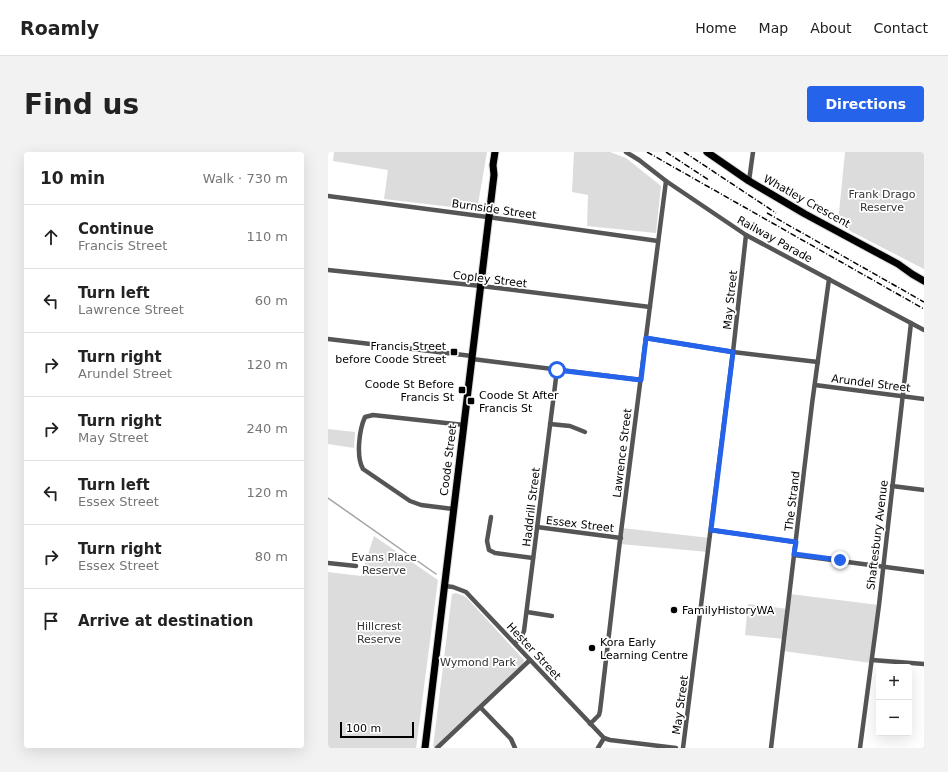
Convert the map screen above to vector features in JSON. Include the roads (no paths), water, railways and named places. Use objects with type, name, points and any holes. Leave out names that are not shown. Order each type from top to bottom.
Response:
[{"type":"main road","name":"Coode Street","points":[[494,152],[494,175]]},
{"type":"main road","name":"Coode Street","points":[[425,748],[480,286],[494,175],[499,152]]},
{"type":"main road","name":"Whatley Crescent","points":[[707,152],[749,181],[805,214],[898,264],[924,281]]},
{"type":"main road","name":"Whatley Crescent","points":[[898,264],[924,275]]},
{"type":"street","name":"Railway Parade","points":[[626,152],[746,235],[924,330]]},
{"type":"street","points":[[749,181],[753,152]]},
{"type":"street","name":"Lawrence Street","points":[[590,724],[600,712],[666,181]]},
{"type":"street","name":"Burnside Street","points":[[328,196],[658,241]]},
{"type":"street","name":"May Street","points":[[683,748],[733,352],[746,235]]},
{"type":"street","name":"Copley Street","points":[[328,270],[480,286],[650,307]]},
{"type":"street","name":"The Strand","points":[[770,748],[829,279]]},
{"type":"street","name":"Shaftesbury Avenue","points":[[860,748],[872,660],[911,323]]},
{"type":"street","points":[[646,338],[733,352],[818,362]]},
{"type":"street","points":[[328,339],[641,380]]},
{"type":"street","name":"Haddrill Street","points":[[515,643],[524,634],[557,370]]},
{"type":"street","name":"Arundel Street","points":[[815,386],[924,399]]},
{"type":"street","points":[[453,509],[421,505],[410,501],[363,469],[360,464],[359,457],[362,424],[365,417],[373,415],[464,425]]},
{"type":"street","points":[[550,424],[570,426],[585,432]]},
{"type":"street","points":[[892,486],[924,490]]},
{"type":"street","points":[[491,517],[487,541],[489,550],[495,553],[533,558]]},
{"type":"street","name":"Essex Street","points":[[537,527],[621,538]]},
{"type":"street","points":[[711,530],[796,542]]},
{"type":"street","points":[[794,554],[924,572]]},
{"type":"street","points":[[328,563],[356,566]]},
{"type":"street","name":"Hester Street","points":[[445,586],[454,587],[466,592],[604,738]]},
{"type":"street","points":[[527,612],[552,616]]},
{"type":"street","points":[[437,748],[530,660]]},
{"type":"street","points":[[872,660],[924,664]]},
{"type":"street","points":[[481,708],[511,739],[515,748]]},
{"type":"street","points":[[598,748],[604,738],[676,748]]},
{"type":"waterway","points":[[328,498],[436,574]]},
{"type":"railway","points":[[647,152],[924,309]]},
{"type":"railway","points":[[666,152],[709,180]]},
{"type":"railway","points":[[684,152],[776,213]]},
{"type":"railway","points":[[767,213],[924,302]]},
{"type":"place","name":"Francis Street before Coode Street","points":[[454,352]]},
{"type":"place","name":"Coode St Before Francis St","points":[[462,390]]},
{"type":"place","name":"Coode St After Francis St","points":[[471,401]]},
{"type":"place","name":"FamilyHistoryWA","points":[[674,610]]},
{"type":"place","name":"Kora Early Learning Centre","points":[[592,648]]},
{"type":"park label","name":"Frank Drago Reserve","points":[[882,200]]},
{"type":"park label","name":"Evans Place Reserve","points":[[384,563]]},
{"type":"park label","name":"Hillcrest Reserve","points":[[379,632]]},
{"type":"park label","name":"Wymond Park","points":[[478,662]]}]
